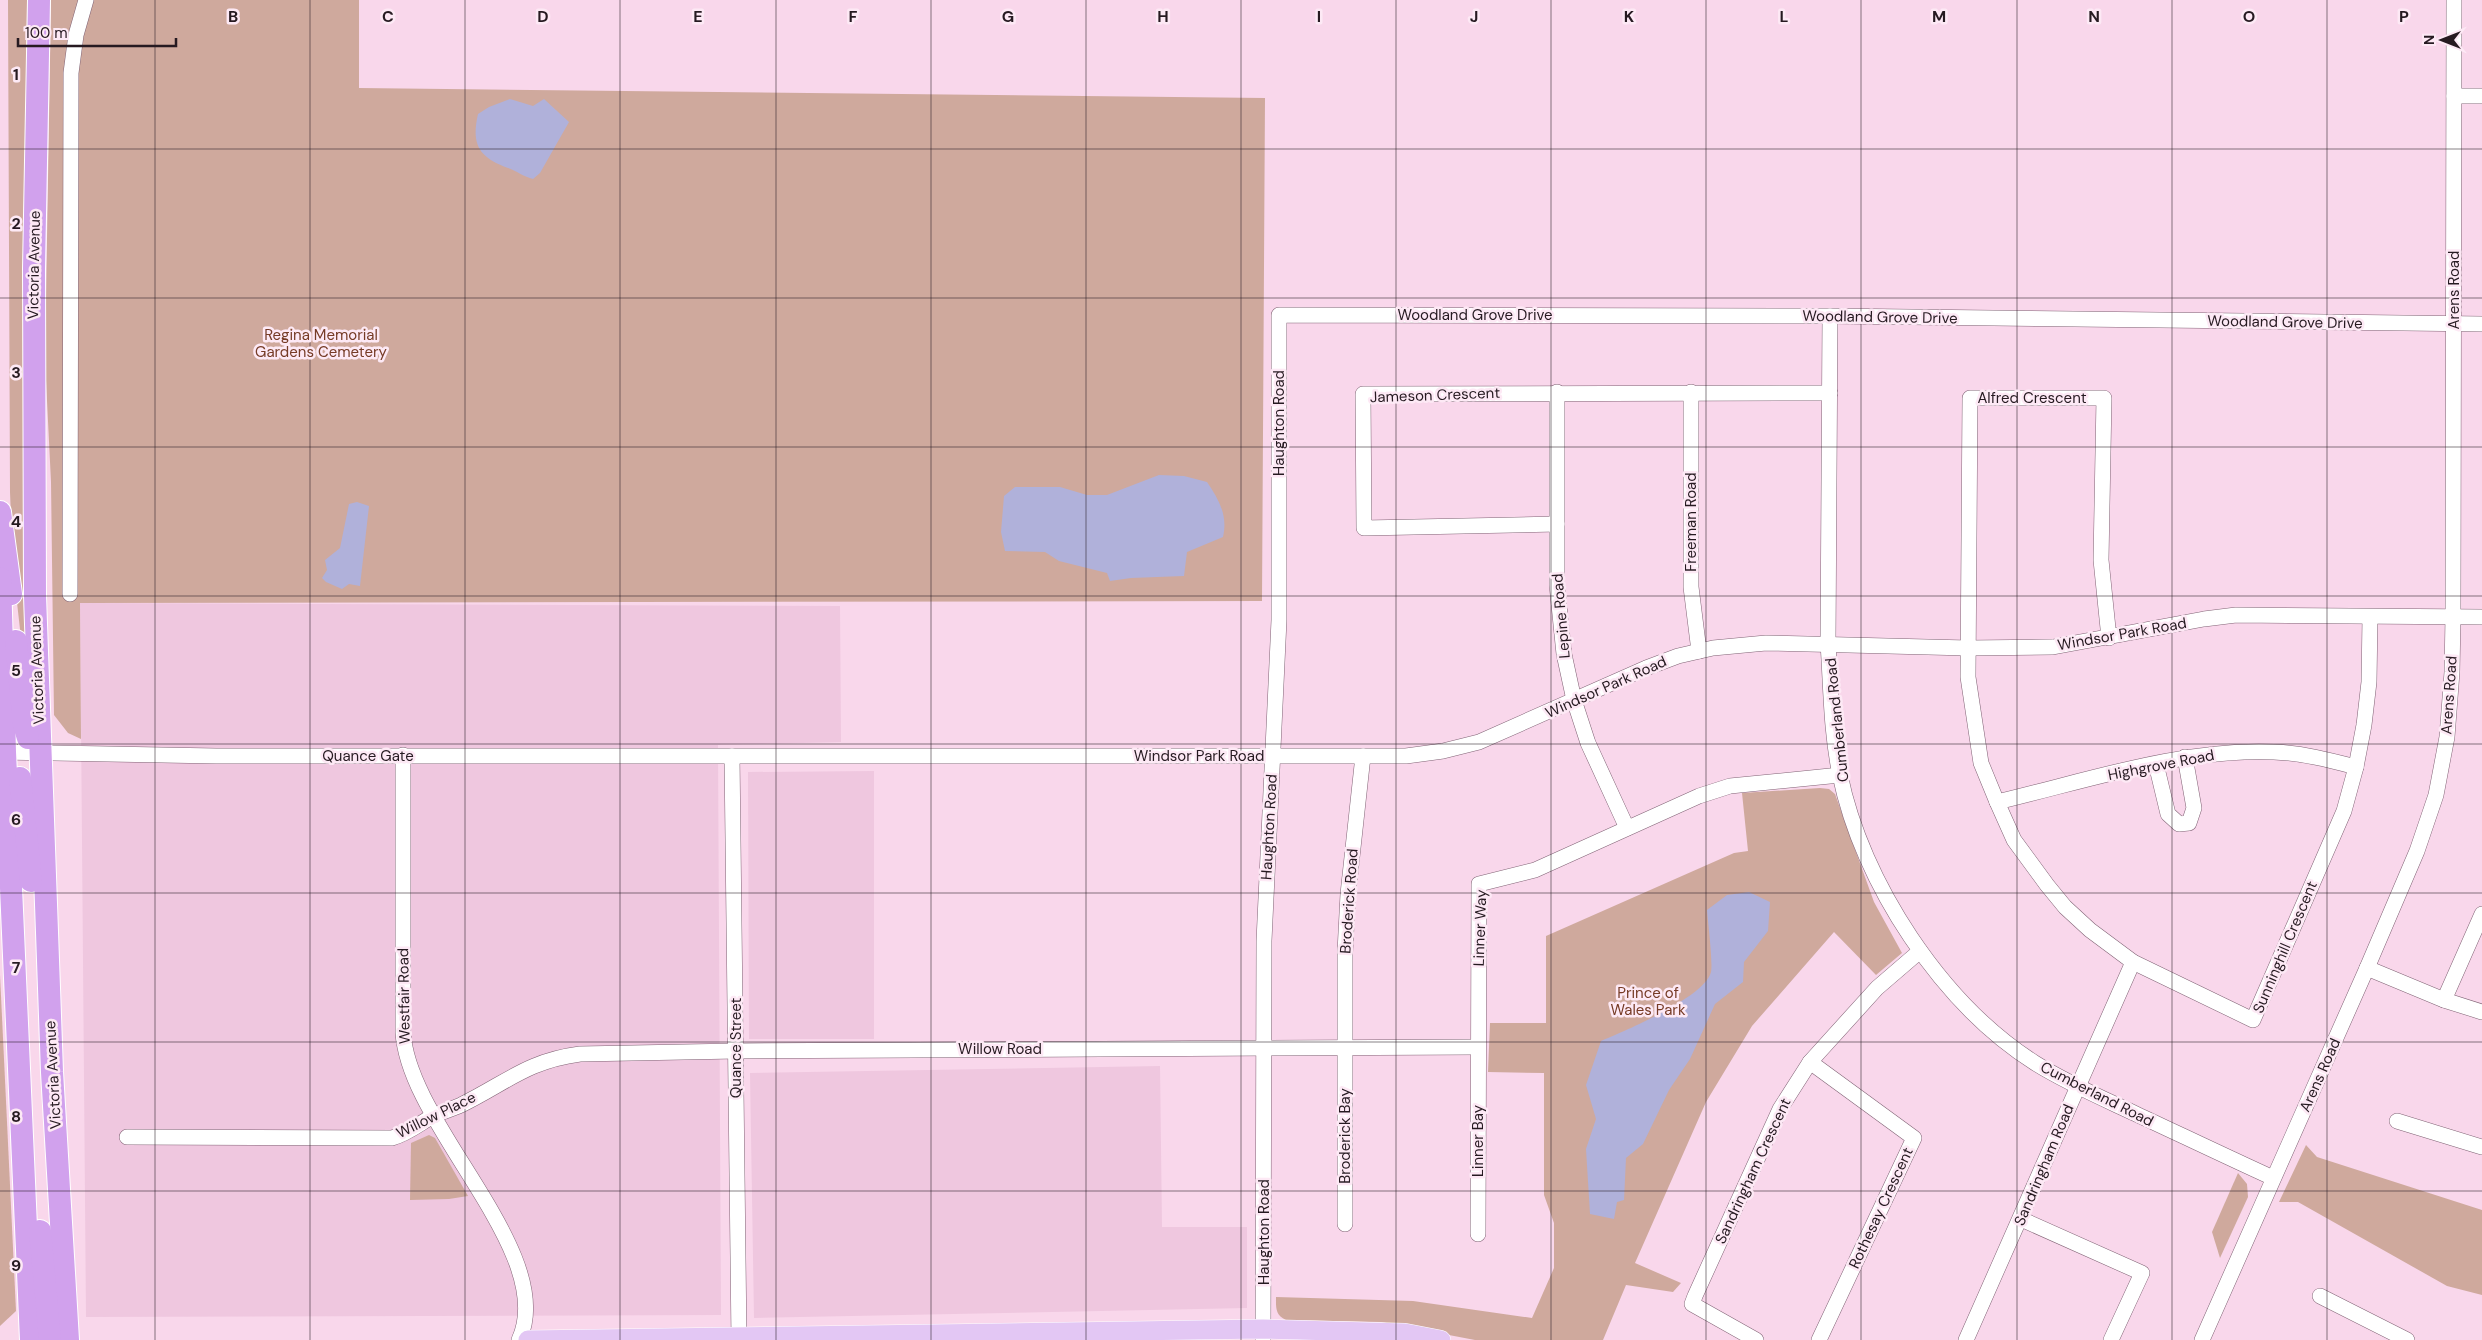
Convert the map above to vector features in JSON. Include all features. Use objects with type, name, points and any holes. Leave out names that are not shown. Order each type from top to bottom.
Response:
[{"type":"highway","name":"Victoria Avenue","points":[[39,0],[34,278],[35,596],[52,1072],[68,1340]]},
{"type":"highway","points":[[0,512],[9,577],[25,730],[40,752]]},
{"type":"highway","points":[[0,578],[2,752],[18,1041],[31,1340]]},
{"type":"highway","points":[[2,752],[16,766],[20,782],[52,1072]]},
{"type":"highway","points":[[18,1041],[41,1236],[50,1340]]},
{"type":"main road","points":[[528,1337],[739,1339],[1017,1331],[1263,1334],[1405,1333],[1441,1340]]},
{"type":"street","points":[[70,594],[71,73],[76,35],[86,0]]},
{"type":"street","name":"Arens Road","points":[[2202,1340],[2417,851],[2436,795],[2447,737],[2452,672],[2453,617],[2454,0]]},
{"type":"street","points":[[2454,96],[2482,96]]},
{"type":"street","name":"Woodland Grove Drive","points":[[1279,315],[1830,316],[2482,324]]},
{"type":"street","name":"Haughton Road","points":[[1263,1334],[1265,932],[1279,620],[1279,315]]},
{"type":"street","name":"Cumberland Road","points":[[1830,316],[1828,643],[1840,776],[1871,867],[1897,917],[1920,951],[1957,995],[2004,1039],[2034,1062],[2078,1087],[2273,1178]]},
{"type":"street","name":"Jameson Crescent","points":[[1556,524],[1364,528],[1363,394],[1557,392],[1830,393]]},
{"type":"street","name":"Lepine Road","points":[[1557,392],[1556,524],[1560,628],[1574,700],[1594,758],[1627,828]]},
{"type":"street","name":"Freeman Road","points":[[1692,392],[1691,587],[1700,651]]},
{"type":"street","name":"Alfred Crescent","points":[[1968,648],[1970,398],[2104,398],[2101,560],[2109,638]]},
{"type":"street","name":"Windsor Park Road","points":[[732,756],[1406,756],[1462,746],[1496,736],[1646,668],[1700,651],[1749,644],[1828,643],[1968,648],[2053,647],[2109,638],[2195,620],[2236,616],[2370,618],[2482,616]]},
{"type":"street","name":"Sunninghill Crescent","points":[[1968,648],[1968,677],[1981,763],[2014,840],[2065,908],[2090,930],[2133,962],[2253,1020],[2344,811],[2356,767],[2369,682],[2370,618]]},
{"type":"street","name":"Quance Gate","points":[[2,752],[226,756],[732,756]]},
{"type":"street","name":"Highgrove Road","points":[[1997,802],[2185,757],[2223,753],[2274,752],[2308,755],[2356,767]]},
{"type":"street","name":"Westfair Road","points":[[403,755],[404,1044],[412,1075],[433,1116],[506,1236],[520,1275],[528,1337]]},
{"type":"street","name":"Quance Street","points":[[732,756],[739,1339]]},
{"type":"street","name":"Broderick Road","points":[[1344,1047],[1348,894],[1363,756]]},
{"type":"street","points":[[2156,764],[2168,814],[2179,824],[2189,823],[2194,808],[2185,757]]},
{"type":"street","name":"Linner Way","points":[[1478,1047],[1480,884],[1535,870],[1700,796],[1730,786],[1840,776]]},
{"type":"street","points":[[2444,1000],[2482,914]]},
{"type":"street","name":"Sandringham Crescent","points":[[1756,1340],[1692,1304],[1780,1109],[1810,1062],[1843,1023],[1877,988],[1920,951]]},
{"type":"street","name":"Sandringham Road","points":[[1966,1340],[2021,1220],[2133,962]]},
{"type":"street","points":[[2367,968],[2444,1000],[2482,1012]]},
{"type":"street","points":[[1264,1047],[1478,1047]]},
{"type":"street","name":"Willow Road","points":[[736,1051],[1264,1047]]},
{"type":"street","name":"Broderick Bay","points":[[1344,1047],[1344,1224]]},
{"type":"street","name":"Linner Bay","points":[[1478,1047],[1478,1234]]},
{"type":"street","name":"Willow Place","points":[[127,1136],[386,1138],[402,1135],[433,1116],[462,1104],[523,1069],[554,1057],[580,1054],[736,1051]]},
{"type":"street","name":"Rothesay Crescent","points":[[1810,1062],[1914,1138],[1820,1340]]},
{"type":"street","points":[[2397,1121],[2482,1147]]},
{"type":"street","points":[[2021,1220],[2142,1273],[2111,1340]]},
{"type":"street","points":[[2320,1296],[2407,1340]]},
{"type":"shaded area","points":[[80,603],[840,606],[841,742],[718,745],[721,1315],[86,1317]]},
{"type":"shaded area","points":[[874,771],[874,1039],[749,1039],[748,772]]},
{"type":"shaded area","points":[[1160,1066],[1162,1227],[1247,1227],[1247,1308],[754,1318],[750,1073]]},
{"type":"green space","points":[[8,0],[27,0],[23,548],[27,645],[22,647],[13,567],[10,492]]},
{"type":"green space","name":"Regina Memorial Gardens Cemetery","points":[[51,0],[359,0],[359,88],[1265,98],[1262,601],[80,603],[81,739],[68,733],[54,715],[51,482],[45,360]]},
{"type":"green space","name":"Prince of Wales Park","points":[[1829,789],[1835,794],[1874,902],[1902,953],[1876,975],[1834,932],[1752,1026],[1706,1102],[1635,1263],[1681,1283],[1673,1292],[1626,1285],[1603,1340],[1475,1340],[1381,1322],[1286,1320],[1280,1316],[1277,1310],[1276,1297],[1413,1301],[1532,1318],[1554,1268],[1554,1223],[1544,1195],[1544,1073],[1488,1072],[1490,1023],[1546,1023],[1546,936],[1734,853],[1748,851],[1742,793]]},
{"type":"green space","points":[[0,975],[16,1311],[0,1326]]},
{"type":"green space","points":[[429,1135],[435,1138],[468,1196],[449,1199],[410,1200],[411,1143]]},
{"type":"green space","points":[[2306,1145],[2317,1157],[2482,1210],[2482,1295],[2447,1286],[2298,1202],[2279,1202]]},
{"type":"green space","points":[[2238,1173],[2247,1184],[2248,1197],[2220,1258],[2212,1232]]},
{"type":"water","points":[[510,99],[533,106],[544,99],[569,122],[540,173],[533,179],[490,159],[484,154],[477,142],[476,125],[478,114],[489,107]]},
{"type":"water","points":[[1159,475],[1184,476],[1207,482],[1219,502],[1223,515],[1223,537],[1187,552],[1184,576],[1131,578],[1110,581],[1107,573],[1059,561],[1045,552],[1005,551],[1001,532],[1004,496],[1015,487],[1060,487],[1087,495],[1107,495]]},
{"type":"water","points":[[357,502],[369,506],[360,586],[349,584],[342,589],[326,582],[322,578],[327,570],[325,560],[340,548],[349,504]]},
{"type":"water","points":[[1749,892],[1770,902],[1768,931],[1744,962],[1743,982],[1715,1004],[1690,1059],[1669,1090],[1643,1144],[1626,1158],[1624,1200],[1617,1202],[1614,1219],[1590,1214],[1586,1149],[1596,1119],[1586,1085],[1601,1041],[1663,1012],[1695,992],[1706,982],[1711,972],[1707,910],[1727,895]]}]
